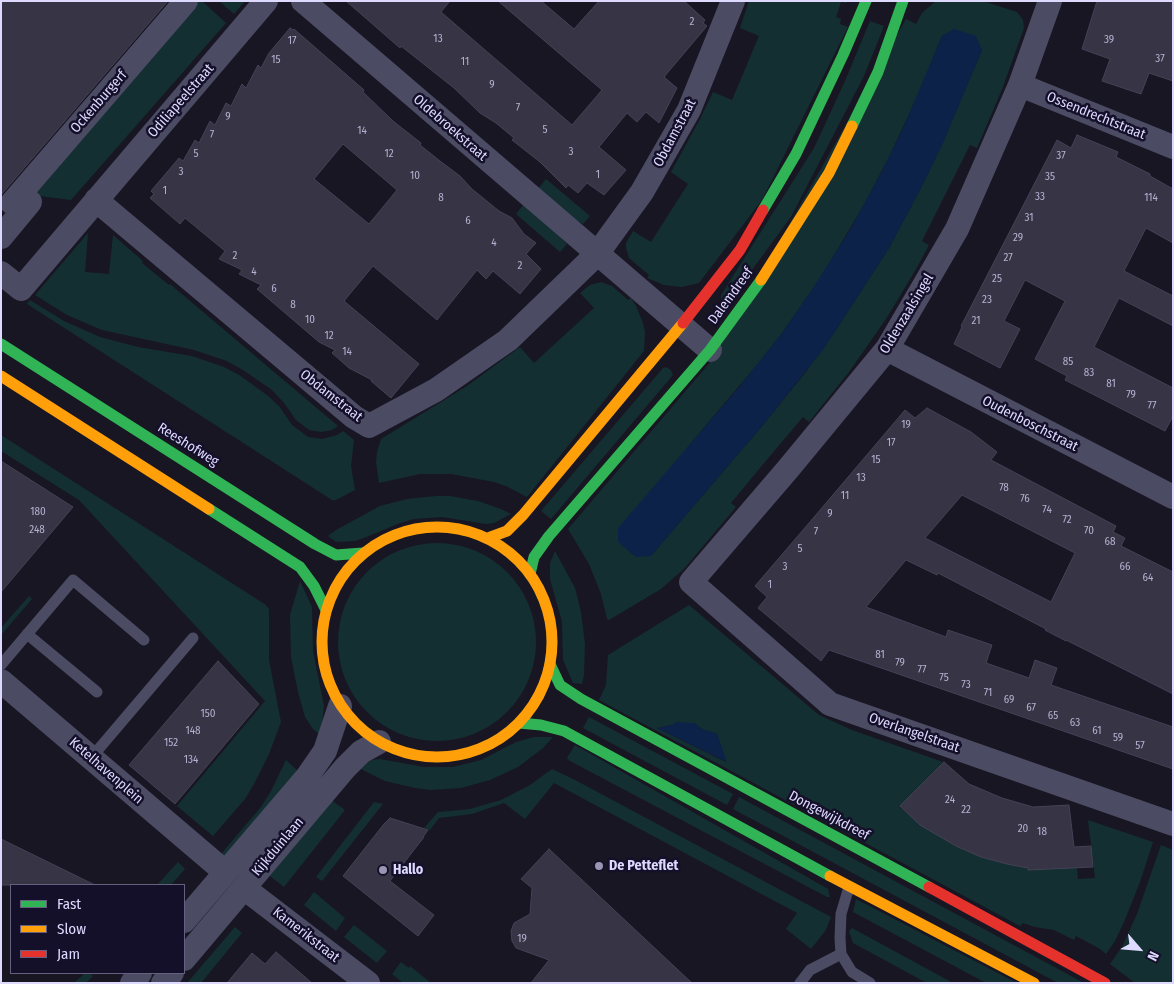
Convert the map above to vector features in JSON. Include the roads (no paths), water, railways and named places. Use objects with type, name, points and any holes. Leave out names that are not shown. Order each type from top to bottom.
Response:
[{"type":"street","name":"Ockenburgerf","points":[[1,237],[21,203],[186,1]]},
{"type":"street","name":"Odiliapeelstraat","points":[[1,273],[21,290],[266,1]]},
{"type":"street","name":"Oldebroekstraat","points":[[302,1],[597,254]]},
{"type":"street","name":"Obdamstraat","points":[[96,200],[354,417],[369,426],[436,390],[508,340],[597,254],[642,192],[689,110],[733,1]]},
{"type":"street","name":"Dalemdreef","points":[[488,538],[507,531],[523,515],[681,326],[740,250],[796,154],[843,55],[866,1]]},
{"type":"street","name":"Dalemdreef","points":[[530,574],[534,557],[549,536],[710,350],[769,269],[829,174],[878,72],[903,1]]},
{"type":"street","name":"Oldenzaalsingel","points":[[691,582],[887,350],[957,229],[1020,84],[1050,1]]},
{"type":"street","name":"Ossendrechtstraat","points":[[1020,84],[1173,147]]},
{"type":"street","points":[[597,254],[710,350]]},
{"type":"street","name":"Reeshofweg","points":[[1,344],[315,544],[336,555],[363,553]]},
{"type":"street","name":"Oudenboschstraat","points":[[887,350],[1173,498]]},
{"type":"street","points":[[1,376],[300,567],[314,586],[326,610]]},
{"type":"street","points":[[423,527],[456,528],[488,538],[511,553],[530,574],[542,594],[550,617],[552,640],[550,664],[539,696],[519,723],[488,746],[452,757],[414,756],[379,742],[354,724],[340,706],[324,671],[321,640],[326,610],[340,578],[363,553],[391,536],[423,527]]},
{"type":"street","name":"Overlangelstraat","points":[[691,582],[830,704],[1173,824]]},
{"type":"street","name":"Dongewijkdreef","points":[[550,664],[560,685],[581,699],[1106,983]]},
{"type":"street","name":"Ketelhavenplein","points":[[1,681],[217,866]]},
{"type":"street","name":"Kijkduinlaan","points":[[185,919],[217,866],[307,777],[325,750],[340,706]]},
{"type":"street","points":[[519,723],[541,725],[564,731],[849,887],[1034,983]]},
{"type":"street","name":"Kijkduinlaan","points":[[185,958],[345,768],[361,752],[379,742]]},
{"type":"street","name":"Kamerikstraat","points":[[244,888],[368,983]]},
{"type":"lane","points":[[1,665],[73,580],[144,640]]},
{"type":"lane","points":[[27,634],[97,692]]},
{"type":"lane","points":[[91,758],[193,638]]},
{"type":"lane","points":[[849,887],[841,914],[841,954],[852,972],[870,983]]},
{"type":"lane","points":[[800,983],[810,970],[841,954]]},
{"type":"water","points":[[954,29],[976,36],[982,50],[943,143],[889,248],[825,347],[763,425],[651,556],[636,557],[618,542],[618,528],[739,387],[782,333],[811,291],[848,233],[881,173],[904,126],[942,36]]},
{"type":"water","points":[[677,722],[694,723],[702,729],[717,734],[727,762],[657,728]]},
{"type":"place","name":"De Petteflet","points":[[599,866]]},
{"type":"place","name":"Hallo","points":[[383,870]]}]
